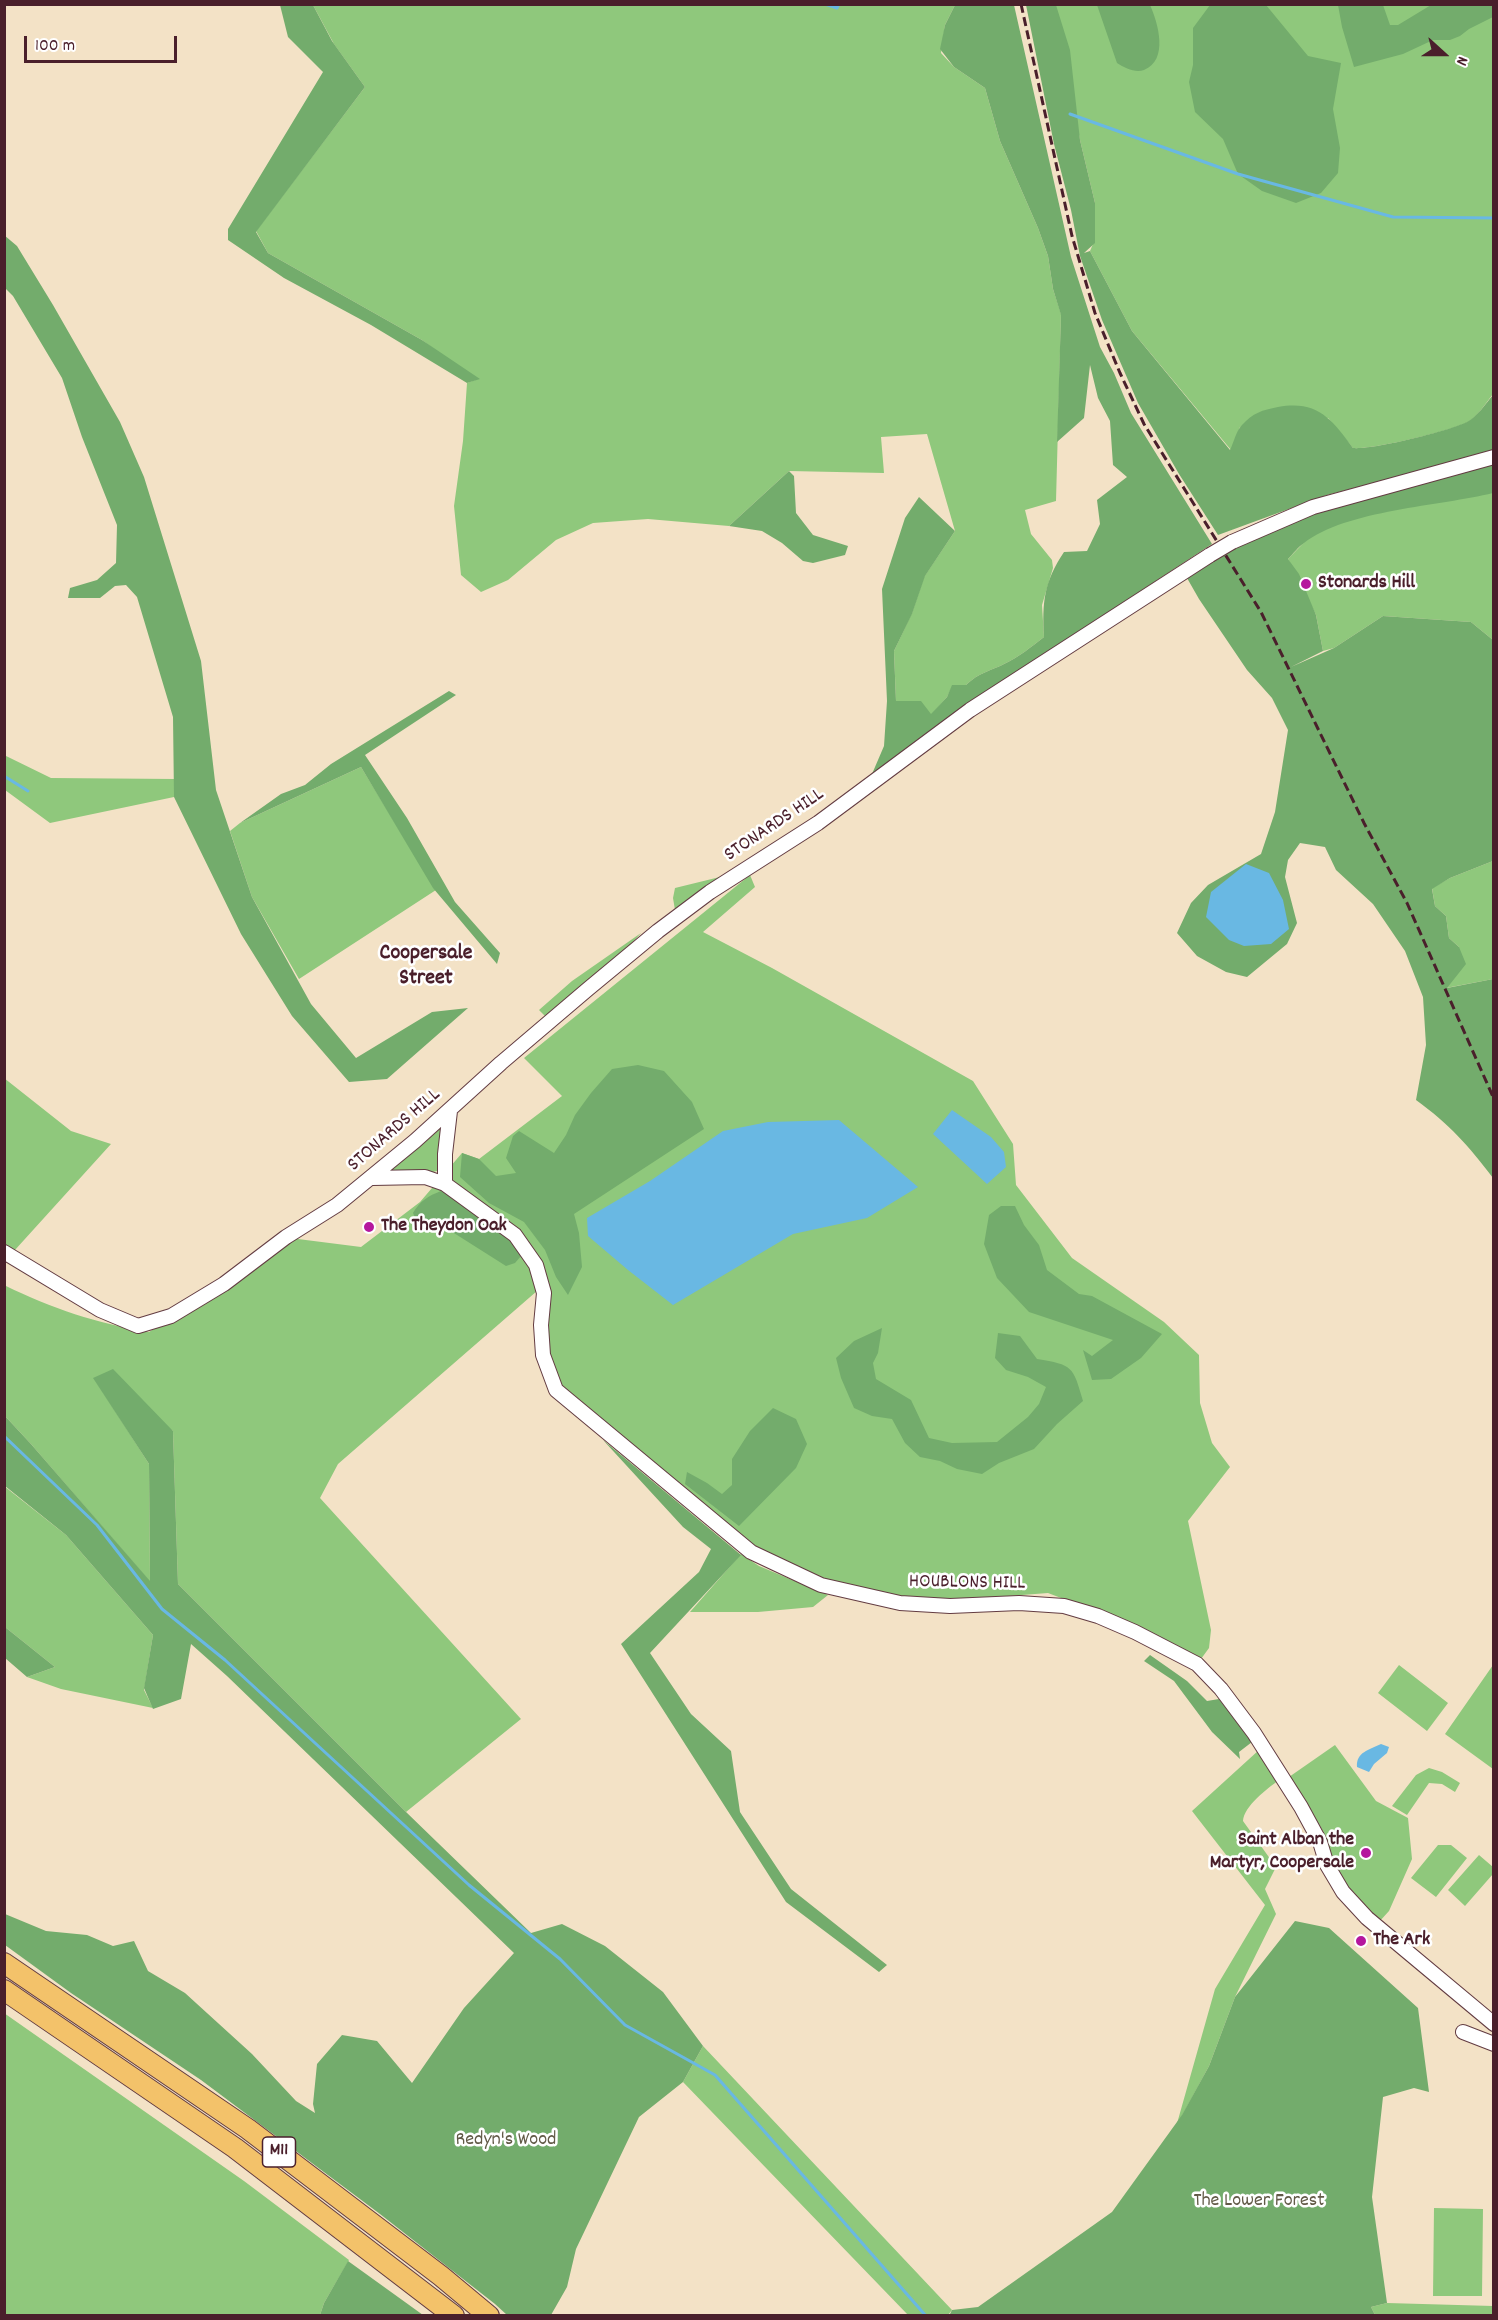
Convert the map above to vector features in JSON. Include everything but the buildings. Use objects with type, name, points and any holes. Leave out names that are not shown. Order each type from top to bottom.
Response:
[{"type":"highway","name":"M11","points":[[4,1963],[248,2129],[441,2276],[489,2316]]},
{"type":"highway","name":"M11","points":[[4,1990],[235,2148],[429,2294],[454,2316]]},
{"type":"street","name":"STONARDS HILL","points":[[4,1251],[100,1310],[138,1326],[171,1316],[224,1284],[286,1237],[337,1205],[372,1178],[579,996],[701,898],[818,823],[970,711],[1210,555],[1232,542],[1313,507],[1494,457]]},
{"type":"street","points":[[445,1184],[445,1154],[450,1111]]},
{"type":"street","name":"HOUBLONS HILL","points":[[372,1178],[425,1177],[445,1184],[515,1235],[536,1265],[544,1293],[541,1325],[543,1355],[555,1390],[751,1551],[821,1585],[900,1603],[950,1606],[1019,1603],[1064,1606],[1098,1616],[1135,1632],[1197,1664],[1221,1689],[1254,1733],[1301,1807],[1320,1842],[1327,1865],[1343,1892],[1367,1918],[1494,2024]]},
{"type":"street","points":[[1463,2032],[1494,2044]]},
{"type":"green space","points":[[280,5],[313,5],[332,41],[365,87],[256,232],[268,253],[422,340],[480,379],[467,383],[371,325],[284,278],[228,240],[228,229],[323,72],[288,37]]},
{"type":"green space","points":[[313,5],[955,5],[945,25],[941,53],[954,67],[985,88],[1000,141],[1048,256],[1053,289],[1061,314],[1056,501],[1025,510],[1031,534],[1052,560],[1053,568],[1042,605],[1044,637],[1025,652],[980,675],[966,685],[953,685],[947,697],[931,715],[896,701],[894,651],[912,613],[924,577],[955,531],[927,434],[881,437],[884,473],[789,471],[729,526],[648,519],[593,523],[556,540],[508,580],[481,592],[461,575],[454,506],[463,441],[467,383],[475,380],[422,340],[268,253],[256,231],[365,87],[334,44]]},
{"type":"green space","points":[[955,5],[1014,5],[1071,257],[1100,347],[1131,413],[1212,544],[1051,650],[869,781],[884,746],[887,701],[882,589],[905,518],[919,497],[955,531],[925,576],[912,614],[894,651],[896,701],[921,701],[931,714],[947,697],[952,685],[966,685],[980,675],[1025,652],[1044,637],[1044,603],[1048,583],[1057,563],[1064,552],[1087,551],[1100,524],[1097,500],[1127,477],[1113,465],[1110,421],[1098,398],[1090,365],[1084,418],[1057,442],[1061,315],[1053,289],[1048,256],[1000,141],[985,88],[954,67],[940,49],[945,25]]},
{"type":"green space","points":[[1026,5],[1056,5],[1070,50],[1080,140],[1095,203],[1095,243],[1084,253],[1090,251],[1132,331],[1230,450],[1238,430],[1246,421],[1272,408],[1303,406],[1313,409],[1330,420],[1353,448],[1363,448],[1410,439],[1458,426],[1474,417],[1493,395],[1493,452],[1327,495],[1218,535],[1138,403],[1102,320],[1080,256],[1054,144]]},
{"type":"green space","points":[[1055,5],[1493,5],[1493,394],[1475,417],[1459,426],[1429,435],[1362,448],[1353,448],[1328,418],[1240,427],[1231,450],[1132,331],[1090,251],[1093,244],[1095,203],[1080,140]]},
{"type":"green space","points":[[1097,5],[1150,5],[1156,21],[1159,40],[1157,58],[1152,65],[1137,71],[1117,63]]},
{"type":"green space","points":[[1210,5],[1266,5],[1308,56],[1341,63],[1333,109],[1340,148],[1338,173],[1321,193],[1296,203],[1262,191],[1238,174],[1223,139],[1195,112],[1189,82],[1193,65],[1193,28]]},
{"type":"green space","points":[[1338,5],[1383,5],[1390,25],[1398,25],[1431,5],[1493,5],[1493,17],[1450,40],[1433,40],[1403,54],[1354,67]]},
{"type":"green space","points":[[4,235],[17,246],[53,305],[120,422],[144,477],[201,661],[216,790],[252,897],[311,1004],[356,1058],[432,1012],[468,1008],[387,1079],[349,1082],[292,1016],[241,934],[174,797],[173,717],[137,597],[126,585],[115,586],[100,598],[68,598],[70,588],[97,580],[116,563],[117,525],[82,437],[62,378],[13,296],[5,288]]},
{"type":"green space","points":[[1493,462],[1493,640],[1471,622],[1383,616],[1334,648],[1323,651],[1316,615],[1288,559],[1343,502]]},
{"type":"green space","points":[[1493,462],[1493,493],[1369,516],[1344,523],[1304,543],[1288,559],[1299,574],[1316,615],[1323,651],[1291,667],[1334,648],[1383,616],[1471,622],[1493,640],[1493,861],[1450,878],[1432,889],[1435,906],[1446,916],[1449,938],[1459,947],[1466,964],[1447,988],[1493,979],[1493,1178],[1458,1136],[1416,1100],[1426,1045],[1423,997],[1405,951],[1373,904],[1336,870],[1325,847],[1300,843],[1288,860],[1285,877],[1297,923],[1287,944],[1247,977],[1226,972],[1197,956],[1177,933],[1191,903],[1208,885],[1261,854],[1275,812],[1288,730],[1272,698],[1247,670],[1183,571],[1267,526]]},
{"type":"green space","points":[[789,471],[794,476],[796,513],[813,535],[848,546],[845,555],[813,563],[803,561],[782,543],[762,531],[729,526]]},
{"type":"green space","points":[[449,691],[456,695],[365,755],[407,818],[455,902],[500,953],[497,964],[433,888],[361,767],[240,823],[281,794],[305,785],[331,764]]},
{"type":"green space","points":[[4,755],[51,778],[175,779],[174,797],[50,823],[5,790]]},
{"type":"green space","points":[[361,767],[436,890],[299,979],[252,897],[230,831],[240,823]]},
{"type":"green space","points":[[1493,861],[1493,979],[1446,988],[1459,947],[1449,938],[1446,916],[1435,906],[1432,888],[1450,878]]},
{"type":"green space","points":[[728,875],[675,910],[673,898],[675,888]]},
{"type":"green space","points":[[750,875],[755,887],[703,932],[772,968],[973,1081],[1013,1144],[1016,1185],[1072,1258],[1164,1322],[1199,1355],[1200,1403],[1212,1443],[1230,1467],[1188,1521],[1211,1630],[1209,1648],[1201,1659],[1145,1630],[1048,1593],[970,1599],[913,1598],[829,1586],[772,1562],[561,1389],[552,1370],[537,1291],[338,1464],[320,1498],[521,1719],[406,1812],[178,1584],[173,1431],[94,1378],[149,1464],[150,1582],[5,1416],[4,1285],[75,1314],[149,1332],[290,1238],[361,1247],[420,1202],[462,1153],[479,1159],[562,1096],[524,1058]]},
{"type":"green space","points":[[641,933],[614,963],[548,1019],[539,1010],[572,981]]},
{"type":"green space","points":[[638,1065],[664,1071],[692,1102],[704,1129],[574,1214],[579,1233],[582,1267],[568,1295],[556,1277],[545,1250],[524,1222],[489,1203],[460,1177],[462,1153],[479,1159],[496,1176],[516,1173],[506,1158],[513,1136],[519,1131],[554,1153],[575,1115],[612,1069]]},
{"type":"green space","points":[[4,1078],[71,1131],[111,1144],[5,1261]]},
{"type":"green space","points":[[446,1121],[440,1167],[437,1171],[429,1173],[385,1172]]},
{"type":"green space","points":[[441,1191],[451,1193],[520,1248],[521,1256],[515,1263],[506,1266],[446,1228],[417,1222],[413,1213],[418,1205]]},
{"type":"green space","points":[[1001,1206],[1015,1206],[1024,1225],[1039,1245],[1047,1270],[1079,1294],[1092,1296],[1162,1334],[1141,1358],[1111,1379],[1092,1380],[1083,1350],[1092,1356],[1113,1340],[1029,1312],[997,1278],[984,1244],[989,1215]]},
{"type":"green space","points":[[882,1328],[878,1353],[873,1363],[876,1379],[911,1400],[929,1438],[952,1443],[997,1442],[1028,1417],[1039,1404],[1046,1387],[1028,1377],[1006,1370],[995,1358],[998,1333],[1020,1336],[1037,1359],[1058,1363],[1070,1369],[1077,1381],[1083,1401],[1034,1449],[999,1463],[982,1474],[920,1457],[905,1443],[892,1419],[872,1416],[854,1408],[841,1378],[836,1358],[854,1341]]},
{"type":"green space","name":"Redyn's Wood","points":[[113,1369],[173,1431],[178,1584],[406,1812],[531,1933],[562,1924],[605,1946],[663,1992],[703,2046],[683,2082],[639,2117],[576,2249],[567,2287],[551,2315],[507,2315],[380,2214],[201,2080],[71,1993],[5,1945],[5,1914],[46,1931],[87,1935],[113,1946],[134,1941],[148,1971],[185,1993],[252,2054],[296,2101],[315,2113],[313,2104],[317,2064],[342,2035],[377,2041],[412,2083],[464,2008],[514,1953],[191,1644],[181,1699],[153,1709],[144,1688],[153,1635],[66,1535],[5,1486],[5,1416],[150,1581],[149,1464],[93,1378]]},
{"type":"green space","points":[[773,1408],[796,1419],[807,1444],[796,1468],[739,1526],[685,1484],[687,1472],[722,1494],[732,1485],[732,1459],[750,1431]]},
{"type":"green space","points":[[603,1440],[741,1555],[650,1653],[691,1714],[731,1751],[740,1812],[791,1889],[887,1965],[879,1972],[786,1902],[621,1644],[699,1572],[711,1549],[683,1527]]},
{"type":"green space","points":[[4,1486],[66,1535],[153,1635],[144,1690],[153,1708],[61,1689],[27,1677],[55,1667],[5,1627]]},
{"type":"green space","points":[[741,1554],[759,1566],[828,1595],[813,1607],[758,1612],[690,1612]]},
{"type":"green space","points":[[4,1627],[55,1667],[27,1677],[5,1658]]},
{"type":"green space","points":[[1150,1655],[1187,1681],[1207,1701],[1219,1699],[1252,1742],[1239,1752],[1240,1759],[1212,1732],[1174,1681],[1144,1661]]},
{"type":"green space","points":[[1399,1665],[1448,1703],[1427,1731],[1378,1693]]},
{"type":"green space","points":[[1493,1665],[1493,1769],[1445,1734]]},
{"type":"green space","points":[[1335,1745],[1376,1801],[1408,1818],[1412,1859],[1389,1911],[1379,1922],[1363,1910],[1330,1863],[1323,1831],[1289,1777]]},
{"type":"green space","points":[[1259,1750],[1279,1780],[1252,1804],[1244,1815],[1243,1821],[1276,1867],[1265,1889],[1276,1914],[1235,1997],[1209,2066],[1176,2127],[1215,1989],[1265,1905],[1192,1811]]},
{"type":"green space","points":[[1429,1768],[1442,1772],[1460,1783],[1455,1792],[1442,1784],[1429,1783],[1407,1815],[1392,1806],[1416,1775]]},
{"type":"green space","points":[[1438,1845],[1451,1845],[1467,1858],[1436,1897],[1411,1878]]},
{"type":"green space","points":[[1479,1855],[1493,1867],[1493,1874],[1465,1906],[1448,1890]]},
{"type":"green space","name":"The Lower Forest","points":[[1295,1921],[1329,1928],[1418,2008],[1429,2092],[1414,2088],[1383,2097],[1372,2197],[1387,2303],[1371,2307],[1375,2315],[949,2316],[952,2310],[978,2307],[1112,2212],[1182,2115],[1209,2066],[1235,1997]]},
{"type":"green space","points":[[4,2013],[244,2181],[349,2260],[324,2303],[320,2315],[5,2315]]},
{"type":"green space","points":[[703,2046],[952,2310],[948,2315],[908,2315],[683,2082]]},
{"type":"green space","points":[[1434,2208],[1483,2209],[1482,2296],[1433,2296]]},
{"type":"green space","points":[[348,2261],[423,2315],[320,2315],[324,2303]]},
{"type":"green space","points":[[1387,2303],[1493,2306],[1493,2315],[1375,2315],[1371,2307]]},
{"type":"water","points":[[1246,864],[1269,873],[1283,900],[1289,929],[1271,944],[1244,946],[1229,940],[1206,917],[1211,892]]},
{"type":"water","points":[[952,1110],[991,1137],[1004,1152],[1006,1167],[987,1184],[933,1134]]},
{"type":"water","points":[[839,1120],[918,1187],[867,1218],[793,1234],[673,1305],[588,1236],[587,1218],[650,1181],[723,1131],[768,1122]]},
{"type":"water","points":[[1381,1744],[1389,1747],[1387,1753],[1374,1764],[1369,1772],[1357,1767],[1361,1755]]},
{"type":"waterway","points":[[825,4],[837,8],[839,4]]},
{"type":"waterway","points":[[1070,114],[1238,174],[1393,217],[1494,218]]},
{"type":"waterway","points":[[4,776],[28,791]]},
{"type":"waterway","points":[[4,1436],[97,1525],[162,1609],[225,1660],[469,1885],[560,1959],[625,2025],[715,2075],[926,2316]]},
{"type":"railway","points":[[1021,4],[1072,236],[1095,313],[1120,373],[1144,424],[1261,612],[1364,823],[1407,903],[1494,1099]]},
{"type":"place","name":"Stonards Hill","points":[[1306,584]]},
{"type":"place","name":"The Theydon Oak","points":[[369,1227]]},
{"type":"place","name":"Saint Alban the Martyr, Coopersale","points":[[1366,1853]]},
{"type":"place","name":"The Ark","points":[[1361,1941]]},
{"type":"district","name":"Coopersale Street","points":[[426,968]]}]
